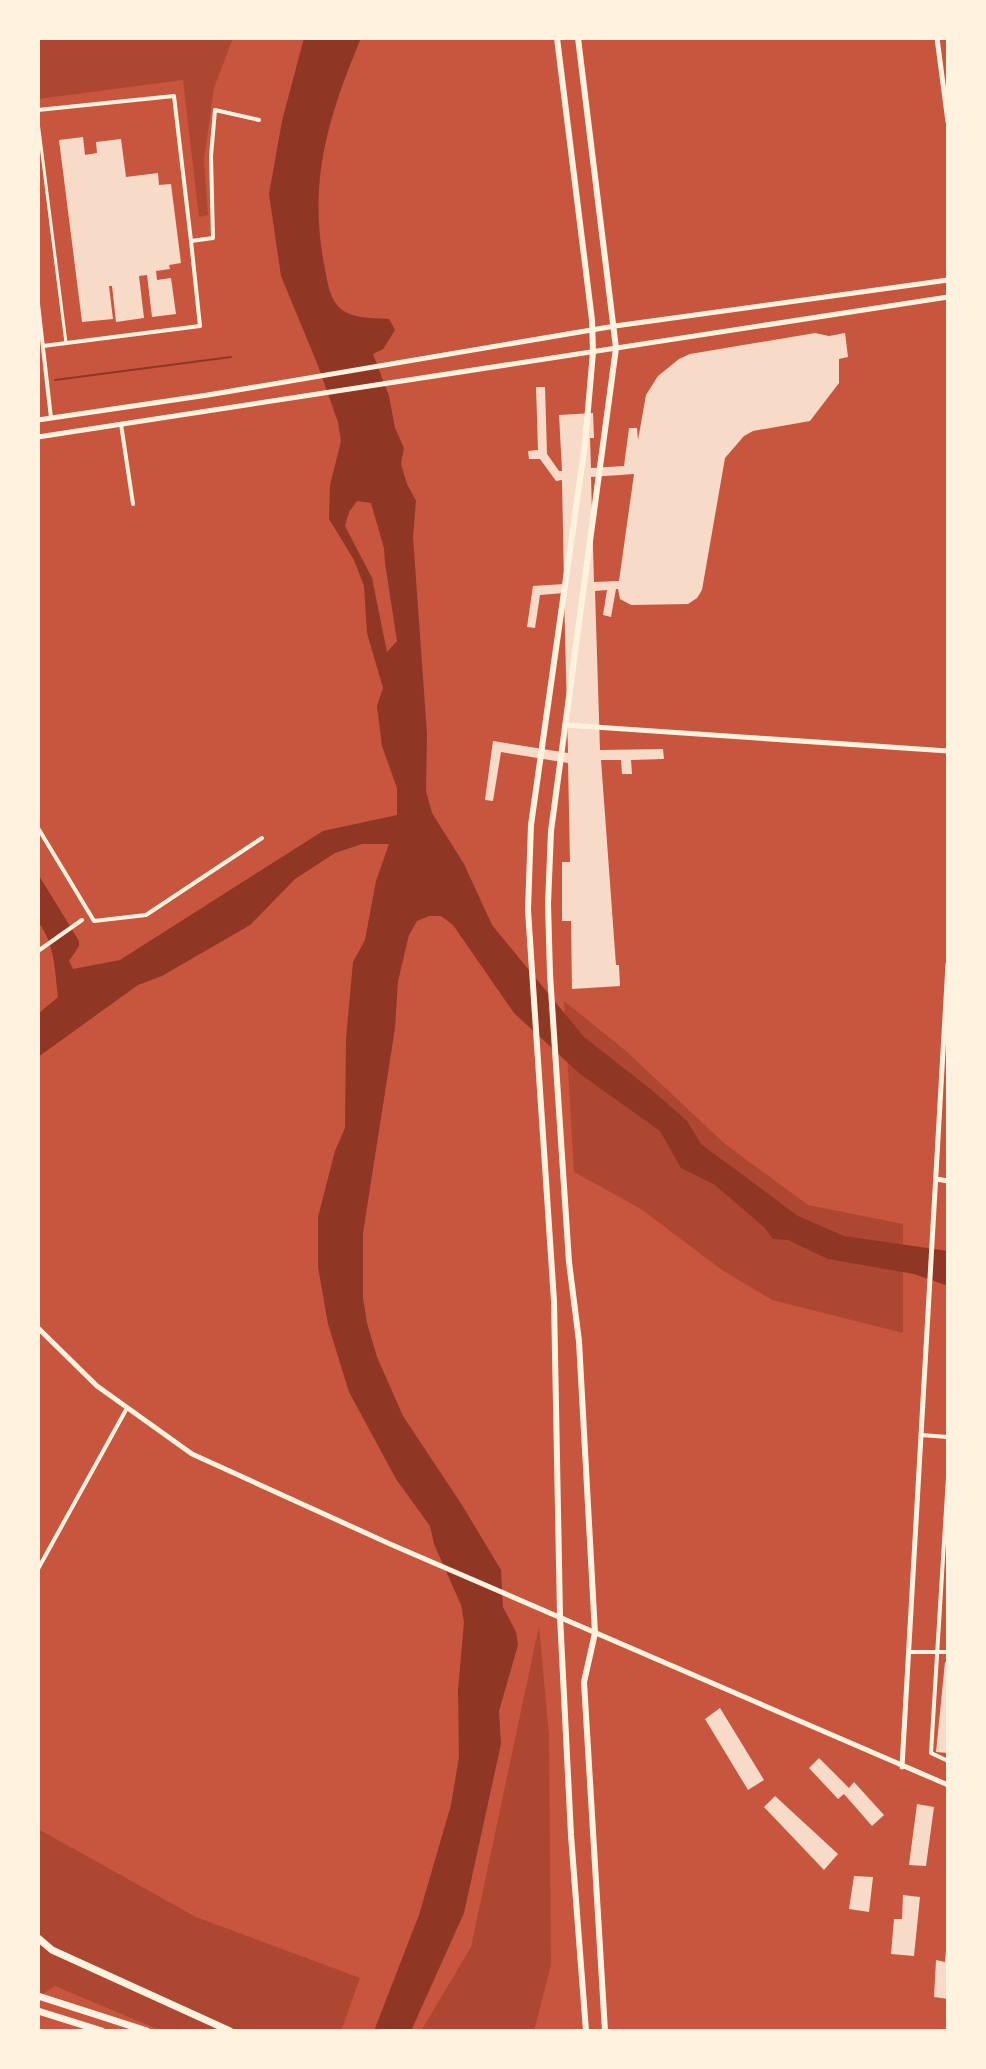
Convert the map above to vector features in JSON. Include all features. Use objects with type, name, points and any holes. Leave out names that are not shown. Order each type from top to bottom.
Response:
[{"type":"highway","points":[[38,1940],[52,1950],[230,2031]]},
{"type":"highway","points":[[38,1996],[147,2031]]},
{"type":"highway","points":[[38,2011],[102,2031]]},
{"type":"main road","points":[[557,38],[593,329],[593,352],[577,507],[531,825],[528,910],[554,1301],[560,1616],[571,1835],[586,2031]]},
{"type":"main road","points":[[578,38],[616,348],[551,831],[548,904],[569,1262],[579,1341],[595,1633],[584,1682],[605,2031]]},
{"type":"street","points":[[937,38],[948,122]]},
{"type":"street","points":[[38,110],[174,96],[200,326],[43,346]]},
{"type":"street","points":[[191,241],[213,238],[211,156],[215,110],[259,120]]},
{"type":"street","points":[[38,122],[66,343]]},
{"type":"street","points":[[38,420],[208,395],[593,329],[948,280]]},
{"type":"street","points":[[38,437],[948,297]]},
{"type":"street","points":[[38,304],[51,418]]},
{"type":"street","points":[[121,424],[133,504]]},
{"type":"street","points":[[565,725],[948,751]]},
{"type":"street","points":[[38,828],[94,921],[146,915],[262,838]]},
{"type":"street","points":[[38,951],[82,920]]},
{"type":"street","points":[[902,1767],[948,964]]},
{"type":"street","points":[[936,1179],[948,1181]]},
{"type":"street","points":[[38,1328],[97,1386],[192,1454],[390,1544],[948,1785]]},
{"type":"street","points":[[38,1569],[127,1408]]},
{"type":"street","points":[[921,1435],[948,1437]]},
{"type":"street","points":[[948,1477],[931,1753],[948,1761]]},
{"type":"street","points":[[909,1652],[948,1652]]},
{"type":"shaded area","points":[[38,38],[233,38],[214,88],[204,160],[208,215],[199,217],[183,80],[38,99]]},
{"type":"shaded area","points":[[304,38],[361,38],[339,94],[324,148],[319,204],[324,264],[331,294],[341,309],[358,316],[389,319],[395,330],[383,349],[373,354],[404,448],[401,464],[416,501],[413,537],[427,734],[426,791],[432,813],[464,864],[492,925],[584,1037],[687,1121],[701,1144],[798,1216],[844,1236],[948,1251],[948,1286],[914,1274],[828,1259],[788,1240],[773,1239],[765,1228],[715,1185],[681,1168],[660,1131],[580,1074],[514,1013],[453,925],[441,916],[429,916],[417,921],[409,935],[398,981],[395,1028],[363,1233],[363,1298],[377,1357],[403,1416],[501,1570],[503,1607],[516,1632],[518,1645],[499,1711],[501,1744],[464,1913],[411,2031],[374,2031],[419,1915],[451,1805],[459,1757],[458,1690],[464,1622],[461,1605],[434,1544],[430,1526],[396,1479],[349,1392],[328,1324],[318,1267],[318,1217],[335,1151],[345,1128],[346,1039],[353,962],[365,940],[376,881],[389,844],[362,844],[335,853],[295,879],[250,925],[162,976],[138,985],[38,1057],[38,1014],[58,997],[51,948],[38,922],[38,874],[79,941],[69,961],[73,969],[120,960],[323,831],[397,815],[397,788],[382,746],[377,706],[383,688],[367,633],[364,586],[354,560],[329,519],[330,485],[341,441],[338,422],[281,276],[269,194],[282,121]],"holes":[[[357,501],[371,503],[384,548],[397,641],[387,652],[372,578],[345,526],[349,512]]]},
{"type":"shaded area","points":[[564,1001],[626,1051],[725,1144],[808,1205],[903,1224],[903,1333],[772,1300],[722,1270],[641,1209],[574,1172]]},
{"type":"shaded area","points":[[539,1626],[549,1735],[551,1965],[534,2031],[421,2031],[471,1947]]},
{"type":"shaded area","points":[[38,1829],[196,1917],[360,1978],[341,2031],[162,2031],[55,1986],[38,1997]]},
{"type":"building","points":[[83,137],[85,155],[97,153],[96,142],[121,139],[126,177],[158,173],[159,185],[171,184],[181,263],[156,271],[157,280],[171,278],[176,314],[152,317],[147,275],[139,276],[144,318],[116,322],[112,286],[109,286],[113,319],[82,322],[59,140]]},
{"type":"building","points":[[815,333],[829,336],[845,333],[848,357],[839,359],[839,383],[810,421],[753,431],[744,436],[725,458],[702,590],[697,598],[688,604],[631,605],[620,599],[616,589],[611,617],[603,615],[607,590],[595,591],[600,750],[663,749],[664,759],[631,760],[632,774],[622,774],[621,760],[601,760],[620,986],[572,989],[571,921],[562,921],[562,862],[570,862],[568,763],[501,752],[493,801],[485,800],[493,741],[568,753],[564,593],[540,595],[535,628],[527,627],[533,586],[564,584],[562,480],[556,481],[540,459],[529,459],[528,451],[538,450],[536,387],[545,387],[547,454],[559,471],[562,471],[559,415],[593,413],[591,468],[624,466],[629,428],[637,428],[638,440],[646,395],[658,376],[690,354]],"holes":[[[634,474],[619,581],[594,582],[591,477]]]},
{"type":"building","points":[[945,1662],[948,1663],[948,1753],[936,1752]]},
{"type":"building","points":[[720,1708],[764,1780],[748,1790],[705,1719]]},
{"type":"building","points":[[819,1758],[849,1788],[854,1782],[884,1815],[872,1826],[844,1794],[838,1799],[809,1768]]},
{"type":"building","points":[[775,1796],[838,1854],[824,1870],[764,1807]]},
{"type":"building","points":[[917,1804],[934,1807],[926,1866],[909,1865]]},
{"type":"building","points":[[854,1876],[873,1877],[869,1912],[849,1909]]},
{"type":"building","points":[[903,1895],[920,1897],[914,1956],[891,1954],[894,1919],[902,1919]]},
{"type":"building","points":[[946,1950],[948,1999],[934,1997],[936,1960],[945,1962]]},
{"type":"waterway","points":[[55,380],[231,357]]}]
